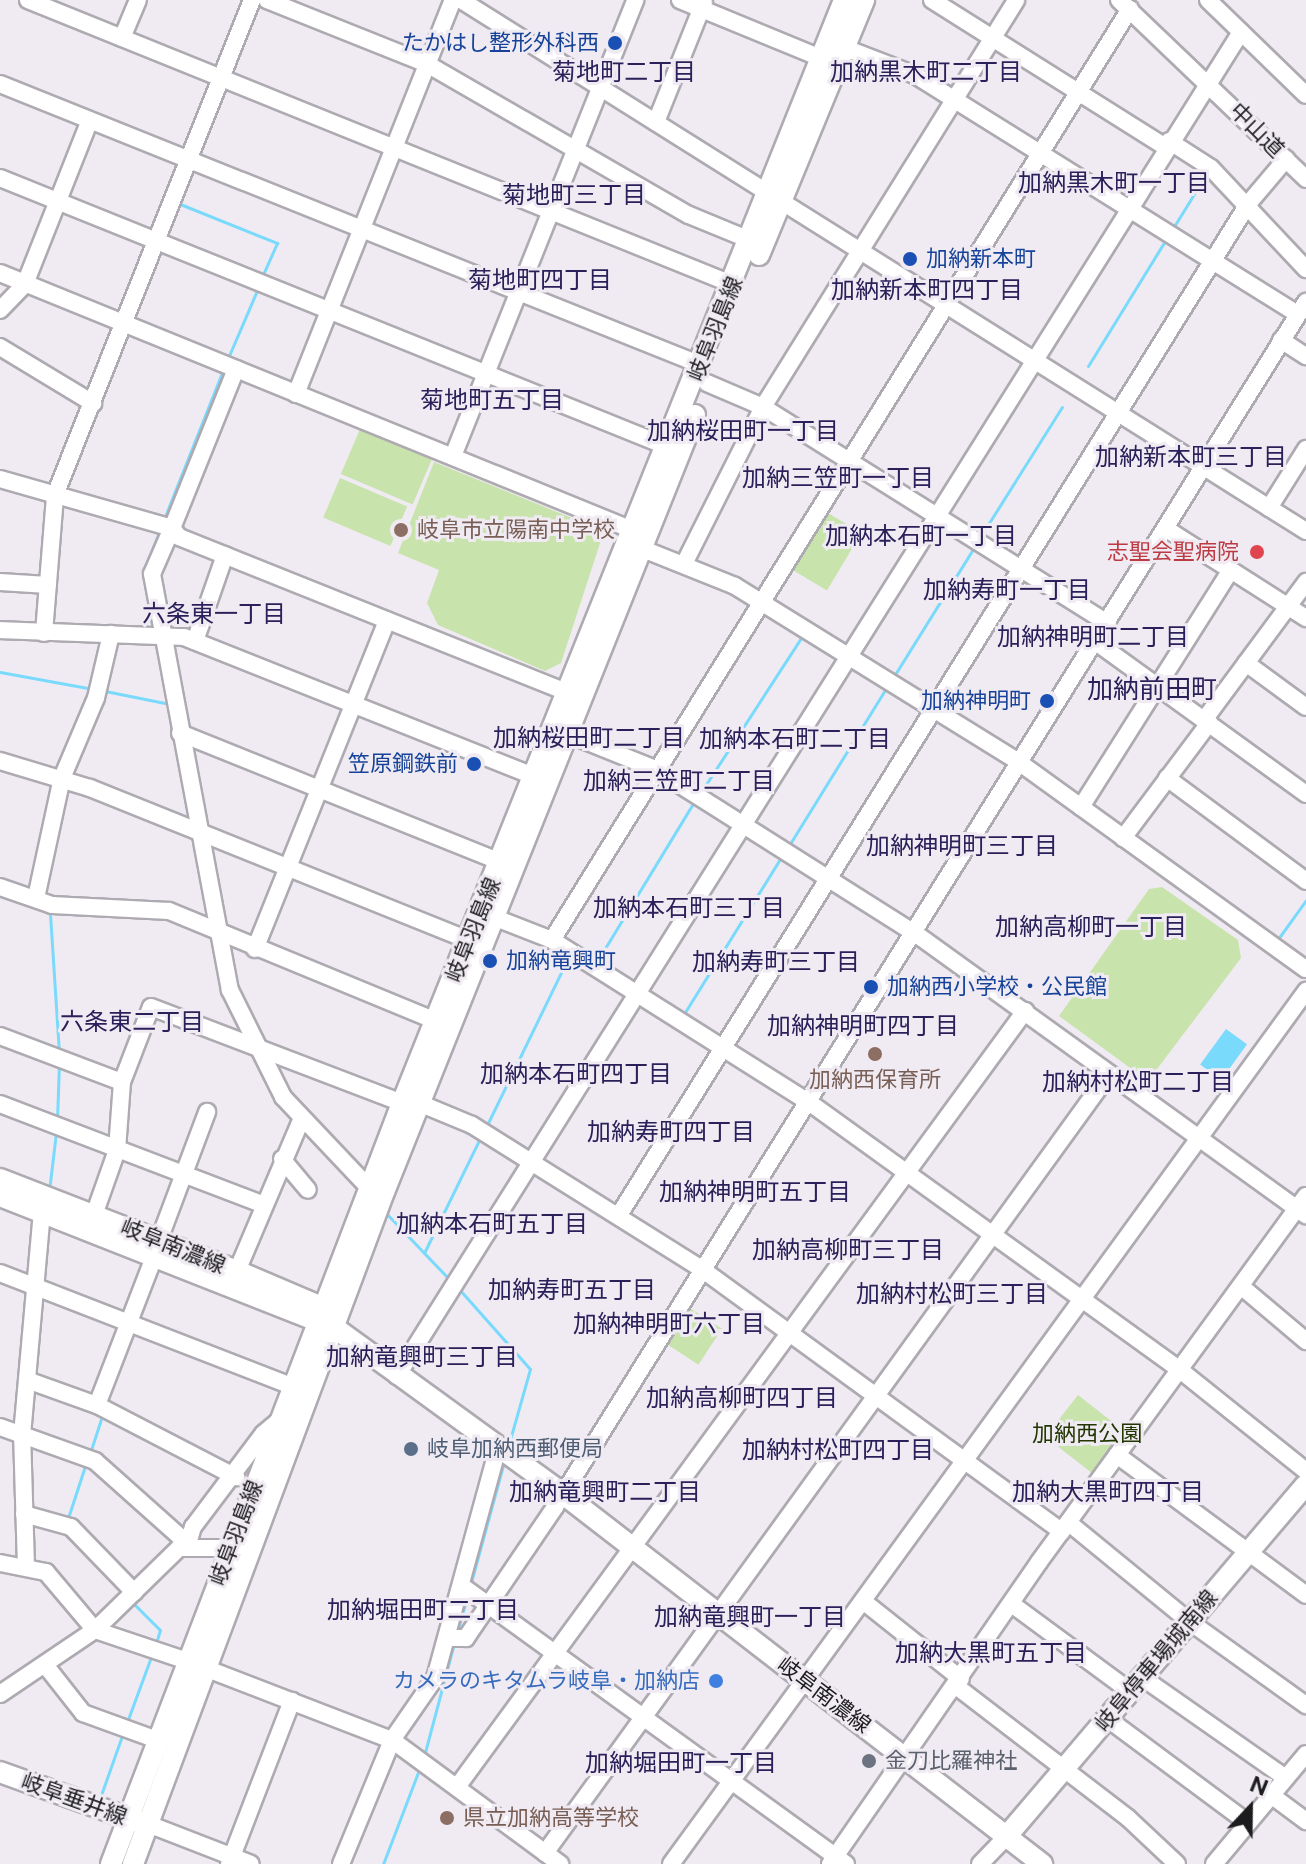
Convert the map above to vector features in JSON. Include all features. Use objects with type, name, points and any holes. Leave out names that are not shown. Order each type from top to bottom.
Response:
[{"type":"main road","name":"岐阜羽島線","points":[[111,1864],[157,1740],[196,1665],[410,1103],[568,734],[639,540],[774,198],[844,0]]},
{"type":"main road","name":"岐阜羽島線","points":[[133,1864],[148,1824],[229,1548],[294,1387],[326,1319],[370,1189],[410,1103],[436,1021],[468,940],[488,915],[501,862],[535,777],[639,540],[668,447],[704,374],[750,240],[774,198],[845,48],[864,0]]},
{"type":"main road","name":"岐阜南濃線","points":[[0,1179],[94,1215],[156,1249],[326,1319]]},
{"type":"main road","name":"岐阜南濃線","points":[[0,1196],[42,1213],[237,1271],[326,1319],[397,1376],[562,1493],[719,1616],[908,1757],[1042,1864]]},
{"type":"main road","name":"岐阜停車場城南線","points":[[1006,1837],[1306,1485]]},
{"type":"main road","name":"岐阜垂井線","points":[[0,1772],[127,1820],[148,1824]]},
{"type":"street","points":[[28,0],[734,285]]},
{"type":"street","points":[[122,38],[138,0]]},
{"type":"street","points":[[44,633],[55,495],[252,0]]},
{"type":"street","points":[[267,0],[427,64],[689,215],[750,240]]},
{"type":"street","points":[[296,394],[453,0]]},
{"type":"street","points":[[461,0],[1306,531]]},
{"type":"street","points":[[453,456],[635,0]]},
{"type":"street","points":[[680,0],[703,4],[821,58]]},
{"type":"street","points":[[932,0],[1079,93],[1211,168],[1306,269]]},
{"type":"street","points":[[684,564],[763,407],[1016,0]]},
{"type":"street","points":[[1208,0],[1306,95]]},
{"type":"street","points":[[656,122],[703,4]]},
{"type":"street","points":[[552,940],[655,769],[851,463],[1079,93],[1124,5]]},
{"type":"street","name":"中山道","points":[[1124,5],[1208,80],[1306,179]]},
{"type":"street","points":[[397,1376],[1126,209],[1241,32]]},
{"type":"street","points":[[454,1639],[472,1593],[562,1493],[1168,530],[1301,308],[1212,262],[915,75],[845,48]]},
{"type":"street","points":[[0,84],[519,292],[704,374],[763,407],[1108,623]]},
{"type":"street","points":[[0,310],[25,284],[90,120]]},
{"type":"street","points":[[619,1215],[1248,204],[1286,159]]},
{"type":"street","points":[[0,178],[668,447]]},
{"type":"street","points":[[0,273],[453,456],[639,540],[761,601],[1020,763],[1306,969]]},
{"type":"street","points":[[1281,340],[1306,356]]},
{"type":"street","points":[[0,347],[93,403]]},
{"type":"street","points":[[236,369],[152,574],[230,990],[301,1120],[370,1189]]},
{"type":"street","points":[[1269,508],[1306,449]]},
{"type":"street","points":[[0,479],[172,528],[225,555],[570,693]]},
{"type":"street","points":[[1168,530],[1306,618]]},
{"type":"street","points":[[195,641],[225,555]]},
{"type":"street","points":[[1081,807],[1230,571]]},
{"type":"street","points":[[0,582],[48,585]]},
{"type":"street","points":[[1123,838],[1306,582]]},
{"type":"street","points":[[255,949],[387,620]]},
{"type":"street","points":[[0,630],[195,641],[535,777]]},
{"type":"street","points":[[36,898],[62,778],[96,698],[111,634]]},
{"type":"street","points":[[1096,642],[1306,794]]},
{"type":"street","points":[[1246,663],[1306,707]]},
{"type":"street","points":[[180,733],[501,862]]},
{"type":"street","points":[[472,1593],[837,1861],[1117,1455],[1303,1206],[1200,1139],[916,934],[829,878],[655,769],[568,734]]},
{"type":"street","points":[[0,761],[62,778],[468,940]]},
{"type":"street","points":[[1167,778],[1306,881]]},
{"type":"street","points":[[0,887],[52,905],[169,911],[221,936],[436,1021]]},
{"type":"street","points":[[488,915],[552,940],[810,1103],[1180,1370],[1306,1471]]},
{"type":"street","points":[[671,1864],[1306,991]]},
{"type":"street","points":[[94,1215],[117,1150],[122,1082],[151,1007],[472,1125],[703,1270],[964,1459],[1066,1527],[1190,1622],[1306,1705]]},
{"type":"street","points":[[457,1787],[1025,1011]]},
{"type":"street","points":[[0,1036],[122,1082]]},
{"type":"street","points":[[545,1853],[719,1616],[875,1395],[996,1235],[1109,1074]]},
{"type":"street","points":[[0,1104],[264,1205]]},
{"type":"street","points":[[97,1405],[207,1112]]},
{"type":"street","points":[[237,1271],[301,1120]]},
{"type":"street","points":[[282,1159],[308,1190]]},
{"type":"street","points":[[26,1567],[22,1435],[42,1213]]},
{"type":"street","points":[[0,1273],[294,1387]]},
{"type":"street","points":[[1242,1287],[1306,1341]]},
{"type":"street","points":[[27,1380],[97,1405],[236,1477]]},
{"type":"street","points":[[0,1694],[46,1666],[95,1630],[188,1544],[193,1527],[236,1477],[263,1434],[281,1419]]},
{"type":"street","points":[[0,1427],[95,1461],[188,1544],[229,1548]]},
{"type":"street","points":[[341,1864],[392,1740],[435,1678],[472,1593],[498,1447]]},
{"type":"street","points":[[1117,1455],[1306,1595]]},
{"type":"street","points":[[24,1514],[71,1527],[134,1592]]},
{"type":"street","points":[[0,1563],[46,1572],[95,1630],[392,1740],[560,1864]]},
{"type":"street","points":[[863,1601],[1177,1864]]},
{"type":"street","points":[[1013,1605],[1286,1778]]},
{"type":"street","points":[[46,1666],[83,1713],[157,1740]]},
{"type":"street","points":[[230,1860],[292,1701]]},
{"type":"street","points":[[1108,1719],[1248,1823]]},
{"type":"street","points":[[1214,1864],[1306,1754]]},
{"type":"street","points":[[1271,1795],[1306,1821]]},
{"type":"street","points":[[148,1824],[230,1860],[251,1864]]},
{"type":"street","points":[[980,1864],[1006,1837]]},
{"type":"green space","points":[[360,429],[432,459],[413,505],[341,474]]},
{"type":"green space","points":[[434,462],[604,531],[561,663],[545,671],[438,625],[427,603],[439,570],[398,553]]},
{"type":"green space","points":[[340,478],[407,507],[390,546],[323,518]]},
{"type":"green space","points":[[828,513],[861,533],[827,591],[793,570]]},
{"type":"green space","points":[[1162,887],[1238,940],[1241,958],[1148,1081],[1059,1016],[1149,889]]},
{"type":"green space","points":[[690,1308],[722,1329],[698,1365],[667,1344]]},
{"type":"green space","name":"加納西公園","points":[[1078,1395],[1129,1435],[1097,1477],[1045,1437]]},
{"type":"water","points":[[1226,1029],[1247,1044],[1221,1080],[1200,1065]]},
{"type":"waterway","points":[[1173,228],[1207,173]]},
{"type":"waterway","points":[[180,204],[277,243],[262,277]]},
{"type":"waterway","points":[[1088,366],[1166,239]]},
{"type":"waterway","points":[[228,358],[258,288]]},
{"type":"waterway","points":[[164,519],[223,370]]},
{"type":"waterway","points":[[982,534],[1062,407]]},
{"type":"waterway","points":[[153,630],[143,572],[160,530]]},
{"type":"waterway","points":[[894,676],[975,546]]},
{"type":"waterway","points":[[701,792],[803,635]]},
{"type":"waterway","points":[[155,641],[163,677]]},
{"type":"waterway","points":[[0,672],[94,689]]},
{"type":"waterway","points":[[788,847],[887,687]]},
{"type":"waterway","points":[[105,691],[170,704]]},
{"type":"waterway","points":[[596,963],[694,802]]},
{"type":"waterway","points":[[682,1017],[782,856]]},
{"type":"waterway","points":[[0,896],[12,899]]},
{"type":"waterway","points":[[1278,939],[1306,900]]},
{"type":"waterway","points":[[42,909],[50,914],[59,1052]]},
{"type":"waterway","points":[[486,1127],[568,958]]},
{"type":"waterway","points":[[57,1120],[59,1064]]},
{"type":"waterway","points":[[49,1191],[56,1132]]},
{"type":"waterway","points":[[424,1253],[480,1138]]},
{"type":"waterway","points":[[322,1150],[360,1191]]},
{"type":"waterway","points":[[384,1211],[451,1281]]},
{"type":"waterway","points":[[459,1289],[530,1369],[509,1443]]},
{"type":"waterway","points":[[67,1403],[102,1416],[90,1452]]},
{"type":"waterway","points":[[470,1586],[504,1462]]},
{"type":"waterway","points":[[67,1521],[86,1463]]},
{"type":"waterway","points":[[63,1532],[125,1594]]},
{"type":"waterway","points":[[457,1632],[467,1597]]},
{"type":"waterway","points":[[133,1603],[160,1630],[156,1643]]},
{"type":"waterway","points":[[424,1756],[454,1643]]},
{"type":"waterway","points":[[127,1722],[152,1654]]},
{"type":"waterway","points":[[101,1795],[123,1733]]},
{"type":"waterway","points":[[383,1864],[420,1767]]},
{"type":"place","name":"たかはし整形外科西","points":[[615,43]]},
{"type":"place","name":"加納新本町","points":[[910,259]]},
{"type":"place","name":"岐阜市立陽南中学校","points":[[401,530]]},
{"type":"place","name":"志聖会聖病院","points":[[1257,552]]},
{"type":"place","name":"加納神明町","points":[[1047,701]]},
{"type":"place","name":"笠原鋼鉄前","points":[[474,764]]},
{"type":"place","name":"加納竜興町","points":[[490,961]]},
{"type":"place","name":"加納西小学校・公民館","points":[[871,987]]},
{"type":"place","name":"加納西保育所","points":[[875,1054]]},
{"type":"place","name":"岐阜加納西郵便局","points":[[411,1449]]},
{"type":"place","name":"カメラのキタムラ岐阜・加納店","points":[[716,1681]]},
{"type":"place","name":"金刀比羅神社","points":[[869,1761]]},
{"type":"place","name":"県立加納高等学校","points":[[447,1818]]},
{"type":"district","name":"菊地町二丁目","points":[[624,72]]},
{"type":"district","name":"加納黒木町二丁目","points":[[926,72]]},
{"type":"district","name":"加納黒木町一丁目","points":[[1114,183]]},
{"type":"district","name":"菊地町三丁目","points":[[574,195]]},
{"type":"district","name":"菊地町四丁目","points":[[540,280]]},
{"type":"district","name":"加納新本町四丁目","points":[[927,290]]},
{"type":"district","name":"菊地町五丁目","points":[[492,400]]},
{"type":"district","name":"加納桜田町一丁目","points":[[743,431]]},
{"type":"district","name":"加納新本町三丁目","points":[[1191,457]]},
{"type":"district","name":"加納三笠町一丁目","points":[[838,478]]},
{"type":"district","name":"加納本石町一丁目","points":[[921,536]]},
{"type":"district","name":"加納寿町一丁目","points":[[1007,590]]},
{"type":"district","name":"六条東一丁目","points":[[214,614]]},
{"type":"district","name":"加納神明町二丁目","points":[[1093,637]]},
{"type":"district","name":"加納前田町","points":[[1152,689]]},
{"type":"district","name":"加納桜田町二丁目","points":[[589,738]]},
{"type":"district","name":"加納本石町二丁目","points":[[795,739]]},
{"type":"district","name":"加納三笠町二丁目","points":[[679,781]]},
{"type":"district","name":"加納神明町三丁目","points":[[962,846]]},
{"type":"district","name":"加納本石町三丁目","points":[[689,908]]},
{"type":"district","name":"加納高柳町一丁目","points":[[1091,927]]},
{"type":"district","name":"加納寿町三丁目","points":[[776,962]]},
{"type":"district","name":"六条東二丁目","points":[[132,1022]]},
{"type":"district","name":"加納神明町四丁目","points":[[863,1026]]},
{"type":"district","name":"加納本石町四丁目","points":[[576,1074]]},
{"type":"district","name":"加納村松町二丁目","points":[[1138,1082]]},
{"type":"district","name":"加納寿町四丁目","points":[[671,1132]]},
{"type":"district","name":"加納神明町五丁目","points":[[755,1192]]},
{"type":"district","name":"加納本石町五丁目","points":[[492,1224]]},
{"type":"district","name":"加納高柳町三丁目","points":[[848,1250]]},
{"type":"district","name":"加納寿町五丁目","points":[[572,1290]]},
{"type":"district","name":"加納村松町三丁目","points":[[952,1294]]},
{"type":"district","name":"加納神明町六丁目","points":[[669,1324]]},
{"type":"district","name":"加納竜興町三丁目","points":[[422,1357]]},
{"type":"district","name":"加納高柳町四丁目","points":[[742,1398]]},
{"type":"district","name":"加納村松町四丁目","points":[[838,1450]]},
{"type":"district","name":"加納竜興町二丁目","points":[[605,1492]]},
{"type":"district","name":"加納大黒町四丁目","points":[[1108,1492]]},
{"type":"district","name":"加納堀田町二丁目","points":[[423,1610]]},
{"type":"district","name":"加納竜興町一丁目","points":[[750,1617]]},
{"type":"district","name":"加納大黒町五丁目","points":[[991,1653]]},
{"type":"district","name":"加納堀田町一丁目","points":[[681,1763]]}]
